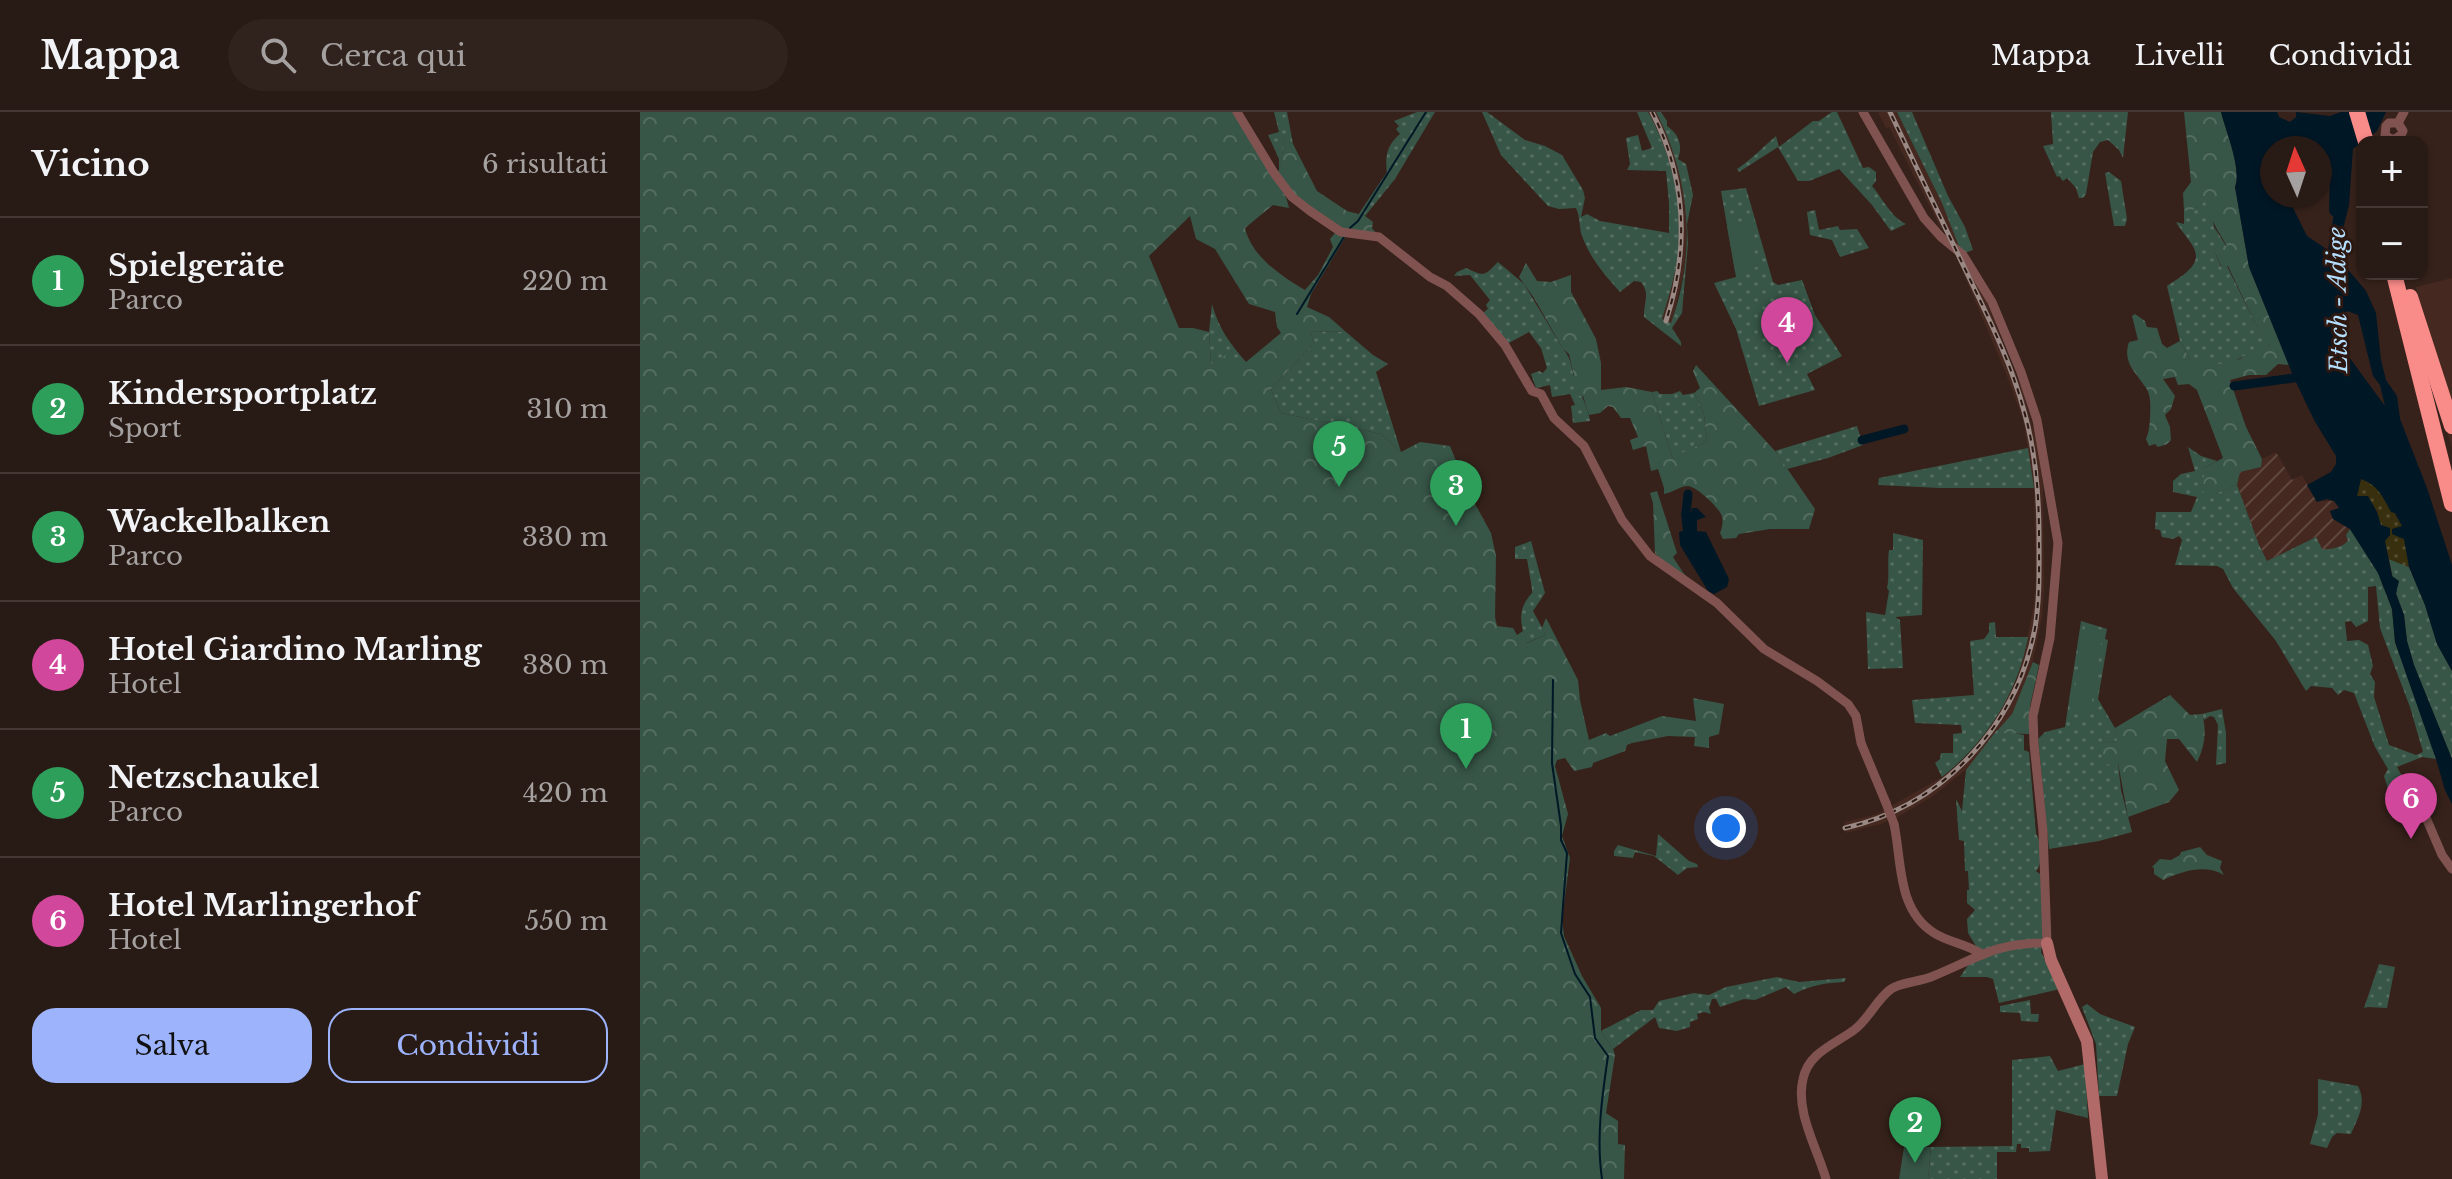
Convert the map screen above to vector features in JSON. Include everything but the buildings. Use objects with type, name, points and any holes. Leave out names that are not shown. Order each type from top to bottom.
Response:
[{"type":"highway","points":[[2357,112],[2364,136]]},
{"type":"highway","points":[[2366,112],[2373,136]]},
{"type":"highway","points":[[2396,280],[2452,504]]},
{"type":"highway","points":[[2406,280],[2452,469]]},
{"type":"highway","points":[[2410,297],[2452,426]]},
{"type":"street","points":[[1237,112],[1292,197],[1341,232],[1379,237],[1430,277],[1447,286],[1479,314],[1505,345],[1532,391],[1541,394],[1554,418],[1584,446],[1622,520],[1646,552],[1717,603],[1764,649],[1848,704],[1856,716],[1861,743],[1894,824],[1905,897],[1913,914],[1933,932],[1980,953]]},
{"type":"street","points":[[1863,112],[1924,218],[1963,255],[1992,302],[2037,420],[2058,543],[2050,638],[2033,716],[2043,831],[2047,943],[2051,960],[2087,1041],[2102,1179]]},
{"type":"street","points":[[2398,123],[2404,112]]},
{"type":"street","points":[[2400,790],[2418,799],[2442,855],[2452,869]]},
{"type":"street","points":[[1826,1179],[1804,1112],[1802,1096],[1803,1078],[1814,1055],[1859,1026],[1894,987],[1933,976],[1980,953],[2016,944],[2047,943]]},
{"type":"shaded area","points":[[1648,112],[1656,112],[1665,128],[1685,193],[1685,267],[1672,323],[1662,319],[1678,254],[1679,218],[1672,174]]},
{"type":"shaded area","points":[[1878,112],[1897,112],[1984,296],[2023,392],[2038,447],[2043,487],[2044,590],[2031,670],[2012,714],[1968,768],[1933,796],[1898,817],[1846,833],[1844,822],[1877,814],[1942,777],[1964,760],[1993,724],[2016,681],[2025,650],[2036,579],[2034,488],[2023,419],[1947,235]]},
{"type":"shaded area","points":[[2452,278],[2452,450],[2416,287]]},
{"type":"shaded area","points":[[2276,452],[2292,480],[2302,475],[2317,501],[2334,501],[2340,508],[2330,511],[2333,519],[2350,529],[2346,543],[2330,550],[2322,549],[2315,537],[2267,561],[2237,485],[2239,472],[2261,467],[2262,459]]},
{"type":"green space","points":[[640,112],[1233,112],[1286,197],[1289,208],[1273,205],[1245,228],[1249,238],[1269,265],[1305,290],[1318,275],[1333,247],[1330,239],[1335,233],[1276,175],[1285,139],[1293,144],[1317,191],[1347,211],[1365,216],[1373,222],[1372,228],[1379,237],[1346,236],[1311,294],[1307,307],[1329,317],[1346,332],[1310,331],[1314,343],[1271,389],[1281,413],[1381,434],[1401,452],[1420,442],[1450,446],[1491,533],[1496,556],[1497,626],[1513,628],[1517,635],[1523,631],[1527,643],[1546,635],[1542,628],[1546,618],[1578,680],[1589,740],[1606,733],[1610,736],[1662,716],[1696,721],[1693,698],[1724,704],[1719,734],[1709,737],[1709,748],[1694,746],[1695,737],[1668,736],[1627,745],[1625,751],[1593,763],[1592,767],[1574,771],[1565,758],[1557,760],[1555,766],[1568,814],[1562,836],[1570,858],[1562,919],[1564,936],[1601,1008],[1601,1031],[1615,1055],[1606,1113],[1618,1121],[1618,1144],[1625,1145],[1624,1179],[640,1179]],"holes":[[[1190,216],[1196,239],[1215,249],[1249,304],[1275,312],[1281,333],[1246,362],[1226,355],[1211,364],[1209,332],[1179,328],[1149,256]]]},
{"type":"green space","points":[[1274,112],[1287,112],[1293,144],[1285,140],[1279,171],[1279,159],[1268,135],[1279,132]]},
{"type":"green space","points":[[1417,112],[1435,112],[1395,179],[1365,216],[1358,215],[1387,172],[1388,151],[1400,134],[1396,129],[1399,126],[1394,121]]},
{"type":"green space","points":[[1482,112],[1487,112],[1525,140],[1562,155],[1583,190],[1585,198],[1581,217],[1587,214],[1600,221],[1669,233],[1666,171],[1627,170],[1630,164],[1626,138],[1638,135],[1642,151],[1652,148],[1637,112],[1648,112],[1670,164],[1678,202],[1678,258],[1662,319],[1671,323],[1684,270],[1686,216],[1676,163],[1656,112],[1661,112],[1679,141],[1678,159],[1686,164],[1693,195],[1687,224],[1688,244],[1682,313],[1672,328],[1681,346],[1644,317],[1646,295],[1641,282],[1634,281],[1620,292],[1602,271],[1584,242],[1576,208],[1548,206],[1501,155]]},
{"type":"green space","points":[[1837,112],[1863,168],[1869,167],[1876,172],[1876,181],[1872,186],[1892,212],[1906,224],[1891,231],[1839,169],[1809,181],[1798,181],[1778,147],[1739,172],[1737,169],[1776,136],[1779,147],[1813,121],[1819,121]]},
{"type":"green space","points":[[1897,112],[1912,112],[1973,250],[1962,254],[1942,203]]},
{"type":"green space","points":[[2051,112],[2128,112],[2123,158],[2108,140],[2100,142],[2093,152],[2083,198],[2079,198],[2076,188],[2067,178],[2063,181],[2057,177],[2043,146],[2053,144]]},
{"type":"green space","points":[[2184,112],[2221,112],[2235,161],[2235,187],[2249,267],[2289,365],[2278,364],[2266,375],[2230,380],[2246,427],[2262,459],[2261,467],[2240,472],[2237,485],[2203,499],[2204,468],[2223,458],[2197,390],[2189,384],[2178,385],[2175,377],[2163,379],[2175,396],[2171,409],[2165,415],[2171,440],[2158,447],[2155,444],[2149,446],[2146,439],[2150,420],[2149,395],[2127,356],[2129,342],[2138,340],[2132,316],[2135,314],[2145,321],[2147,327],[2157,328],[2162,344],[2167,348],[2180,341],[2190,360],[2201,358],[2211,366],[2240,359],[2255,348],[2271,344],[2255,323],[2228,266],[2222,268],[2215,252],[2218,244],[2227,246],[2212,218],[2209,199],[2189,212],[2184,210],[2183,193],[2191,182]]},
{"type":"green space","points":[[2109,172],[2121,181],[2127,219],[2125,226],[2114,226],[2105,173]]},
{"type":"green space","points":[[1746,188],[1773,282],[1778,285],[1802,280],[1815,315],[1842,356],[1807,374],[1815,390],[1759,406],[1736,329],[1714,283],[1736,277],[1721,191]]},
{"type":"green space","points":[[2209,198],[2214,227],[2227,247],[2215,252],[2221,267],[2227,266],[2255,323],[2272,344],[2217,366],[2190,360],[2180,341],[2167,286],[2187,272],[2196,257],[2192,244],[2176,222],[2184,224],[2184,210],[2190,211]]},
{"type":"green space","points":[[1815,210],[1819,230],[1838,226],[1840,230],[1857,229],[1869,248],[1840,257],[1832,240],[1810,235],[1807,212]]},
{"type":"green space","points":[[1749,223],[1757,267],[1735,271],[1727,226]]},
{"type":"green space","points":[[1498,262],[1524,284],[1566,353],[1590,421],[1573,423],[1571,406],[1575,405],[1570,394],[1552,397],[1550,385],[1536,388],[1531,374],[1543,373],[1547,368],[1541,348],[1529,332],[1505,345],[1480,315],[1488,309],[1486,305],[1490,300],[1470,275],[1454,276],[1466,268],[1484,274]]},
{"type":"green space","points":[[1526,263],[1537,281],[1551,282],[1571,275],[1571,292],[1596,339],[1601,363],[1601,390],[1626,387],[1652,392],[1675,459],[1707,442],[1704,414],[1694,393],[1700,388],[1693,371],[1696,365],[1775,451],[1815,509],[1809,529],[1770,529],[1723,539],[1720,533],[1721,514],[1701,493],[1688,486],[1664,494],[1658,469],[1651,471],[1646,446],[1633,450],[1630,440],[1638,437],[1630,418],[1621,418],[1613,407],[1608,406],[1600,413],[1589,415],[1583,396],[1577,396],[1575,383],[1570,381],[1574,376],[1569,354],[1519,277]]},
{"type":"green space","points":[[1212,304],[1225,335],[1246,362],[1211,365],[1209,332]]},
{"type":"green space","points":[[1310,331],[1346,332],[1388,364],[1376,372],[1401,452],[1381,434],[1281,413],[1271,389],[1314,343]]},
{"type":"green space","points":[[1680,391],[1683,395],[1694,393],[1704,414],[1707,442],[1675,459],[1672,457],[1652,392],[1660,394]]},
{"type":"green space","points":[[1857,426],[1863,445],[1828,458],[1787,469],[1775,451]]},
{"type":"green space","points":[[2188,447],[2201,456],[2217,461],[2204,468],[2204,498],[2237,485],[2267,561],[2316,537],[2322,549],[2340,546],[2348,541],[2346,535],[2350,529],[2378,573],[2392,609],[2395,642],[2436,759],[2422,757],[2397,767],[2407,785],[2406,793],[2400,790],[2390,795],[2384,776],[2388,769],[2375,747],[2354,693],[2344,690],[2338,695],[2332,688],[2311,686],[2306,691],[2276,641],[2233,588],[2223,569],[2217,566],[2175,565],[2182,540],[2179,536],[2173,539],[2162,537],[2160,530],[2155,529],[2156,512],[2191,512],[2197,497],[2173,492],[2173,481],[2181,474],[2195,471]],"holes":[[[2376,586],[2380,628],[2410,707],[2423,752],[2416,755],[2389,745],[2374,697],[2375,682],[2370,674],[2373,666],[2368,645],[2359,640],[2347,641],[2345,622],[2351,621],[2356,627],[2368,621],[2368,587]]]},
{"type":"green space","points":[[2028,448],[2034,488],[1878,485],[1879,478]]},
{"type":"green space","points":[[1657,491],[1677,553],[1673,557],[1684,574],[1699,588],[1655,553],[1650,493]]},
{"type":"green space","points":[[1893,533],[1923,540],[1922,615],[1895,617],[1900,620],[1903,668],[1868,669],[1866,612],[1885,615],[1889,591],[1888,555],[1889,550],[1893,550]]},
{"type":"green space","points":[[1531,541],[1545,593],[1533,611],[1546,635],[1526,643],[1521,623],[1522,611],[1532,589],[1527,559],[1515,559],[1515,547]]},
{"type":"green space","points":[[2389,559],[2409,567],[2437,644],[2452,671],[2452,759],[2414,665]]},
{"type":"green space","points":[[2081,621],[2107,629],[2098,699],[2115,728],[2118,741],[2101,743],[2118,763],[2121,790],[2132,832],[2049,849],[2038,739],[2045,732],[2065,727]]},
{"type":"green space","points":[[1995,622],[1996,637],[2028,637],[2017,678],[1986,732],[1942,777],[1935,763],[1941,753],[1953,753],[1953,734],[1962,733],[1961,725],[1915,723],[1912,700],[1974,695],[1970,641],[1984,639],[1989,632],[1989,623]]},
{"type":"green space","points":[[2085,627],[2103,630],[2097,672],[2078,669]]},
{"type":"green space","points":[[2033,662],[2039,665],[2030,706],[2029,734],[2002,733],[1998,730],[2012,714]]},
{"type":"green space","points":[[2078,670],[2096,673],[2090,715],[2071,712]]},
{"type":"green space","points":[[2170,695],[2190,715],[2202,714],[2205,732],[2202,750],[2197,762],[2179,739],[2167,739],[2165,761],[2179,790],[2169,802],[2128,817],[2118,763],[2104,765],[2100,743],[2117,741],[2115,728]]},
{"type":"green space","points":[[2222,709],[2226,763],[2216,765],[2218,725],[2214,717],[2204,720],[2202,714]]},
{"type":"green space","points":[[1997,730],[2024,735],[2024,750],[2029,752],[2036,834],[2041,853],[2036,871],[2040,874],[2044,903],[2041,952],[2060,989],[1999,1003],[1993,979],[1960,977],[1971,961],[1976,946],[1968,933],[1967,919],[1975,910],[1967,903],[1968,871],[1965,871],[1964,841],[1959,840],[1956,799],[1962,811],[1966,770]]},
{"type":"green space","points":[[1658,834],[1698,867],[1687,868],[1678,875],[1654,856],[1635,852],[1633,858],[1614,856],[1618,845],[1656,856]]},
{"type":"green space","points":[[2200,847],[2207,855],[2222,861],[2220,868],[2224,875],[2209,870],[2194,870],[2163,880],[2154,874],[2152,867],[2160,859],[2171,860],[2181,852]]},
{"type":"green space","points":[[2379,964],[2395,967],[2387,1008],[2364,1008]]},
{"type":"green space","points":[[1777,977],[1799,982],[1846,978],[1844,982],[1806,988],[1794,994],[1786,987],[1755,1000],[1744,999],[1720,1007],[1716,999],[1712,999],[1711,1014],[1697,1014],[1698,1019],[1690,1022],[1690,1027],[1677,1031],[1659,1028],[1655,1017],[1613,1049],[1601,1031],[1641,1010],[1653,1010],[1659,1001],[1694,993],[1709,995],[1726,987]]},
{"type":"green space","points":[[2030,1000],[2031,1014],[2039,1014],[2038,1022],[2021,1021],[2020,1013],[2000,1012],[2000,1006]]},
{"type":"green space","points":[[2087,1004],[2100,1014],[2135,1027],[2128,1044],[2117,1096],[2099,1096],[2096,1044],[2082,1007]]},
{"type":"green space","points":[[2050,1056],[2058,1071],[2085,1064],[2088,1118],[2056,1110],[2050,1151],[2029,1152],[2029,1148],[2021,1148],[2021,1144],[2017,1144],[2016,1152],[1997,1152],[1997,1179],[1928,1179],[1931,1147],[2012,1146],[2012,1060]]},
{"type":"green space","points":[[2318,1079],[2358,1086],[2362,1098],[2351,1134],[2337,1133],[2327,1148],[2310,1144],[2318,1115]]},
{"type":"green space","points":[[1904,1147],[1931,1147],[1928,1179],[1899,1179]]},
{"type":"sand","points":[[2361,479],[2379,492],[2402,526],[2409,567],[2389,559],[2377,512],[2357,496]]},
{"type":"water","points":[[2221,112],[2277,112],[2279,117],[2290,122],[2296,117],[2296,112],[2330,116],[2341,112],[2386,112],[2377,131],[2370,136],[2356,136],[2349,205],[2339,245],[2344,265],[2366,291],[2376,313],[2386,380],[2397,396],[2400,419],[2452,565],[2452,671],[2437,644],[2409,567],[2404,539],[2392,534],[2392,529],[2402,526],[2395,513],[2391,512],[2376,488],[2361,479],[2357,496],[2368,496],[2381,525],[2390,528],[2390,535],[2385,541],[2392,576],[2399,581],[2396,594],[2404,615],[2407,641],[2452,759],[2452,804],[2395,642],[2392,609],[2378,573],[2350,529],[2333,519],[2330,511],[2339,508],[2334,501],[2327,499],[2317,502],[2307,485],[2331,472],[2336,456],[2294,378],[2249,267],[2235,187],[2235,161]],"holes":[[[2347,311],[2358,315],[2373,376],[2380,385],[2385,406],[2349,357],[2344,314]]]},
{"type":"water","points":[[1692,508],[1697,508],[1706,517],[1697,520],[1697,531],[1706,532],[1729,579],[1727,587],[1714,594],[1708,591],[1680,545],[1679,532],[1683,531],[1681,513],[1691,513]]},
{"type":"waterway","points":[[1350,228],[1358,221],[1426,112]]},
{"type":"waterway","name":"Etsch - Adige","points":[[2332,155],[2337,172],[2336,210]]},
{"type":"waterway","points":[[1297,314],[1344,237]]},
{"type":"waterway","points":[[2234,386],[2294,378]]},
{"type":"waterway","points":[[1862,440],[1904,429]]},
{"type":"waterway","points":[[1686,513],[1688,494]]},
{"type":"waterway","points":[[1553,680],[1552,763],[1561,840],[1567,853],[1561,933],[1575,974],[1590,997],[1595,1038],[1608,1056],[1600,1133],[1602,1179]]},
{"type":"railway","points":[[1652,112],[1672,163],[1681,215],[1678,268],[1666,321]]},
{"type":"railway","points":[[1845,828],[1880,817],[1913,801],[1943,781],[1993,729],[2026,664],[2035,628],[2038,594],[2036,474],[2019,393],[1991,323],[1890,112]]},
{"type":"place","name":"Hotel Giardino Marling","points":[[1787,363]]},
{"type":"place","name":"Netzschaukel","points":[[1339,487]]},
{"type":"place","name":"Wackelbalken","points":[[1456,526]]},
{"type":"place","name":"Spielgeräte","points":[[1466,769]]},
{"type":"place","name":"Hotel Marlingerhof","points":[[2411,839]]},
{"type":"place","name":"Kindersportplatz","points":[[1915,1163]]}]
